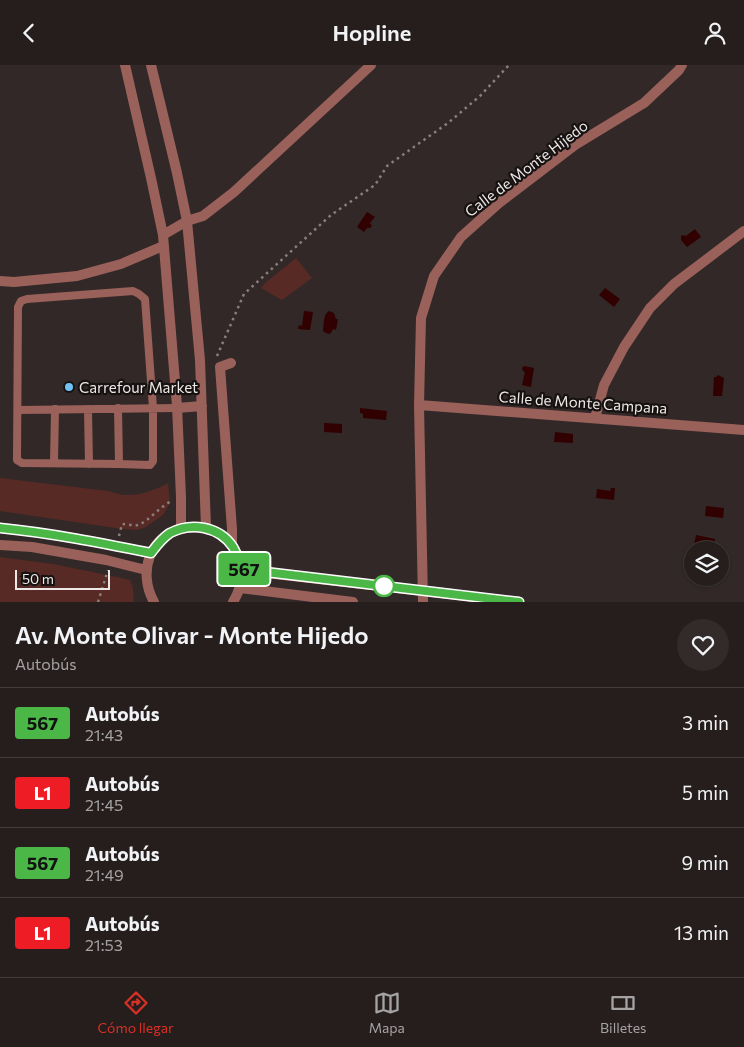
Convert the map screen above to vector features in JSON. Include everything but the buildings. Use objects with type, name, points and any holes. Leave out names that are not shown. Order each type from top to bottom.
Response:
[{"type":"street","points":[[125,65],[163,235],[177,408],[181,529]]},
{"type":"street","points":[[151,65],[187,221],[200,360],[206,528]]},
{"type":"street","points":[[163,235],[187,221],[203,216],[234,192],[371,65]]},
{"type":"street","name":"Calle de Monte Hijedo","points":[[423,602],[419,405],[420,318],[434,276],[461,237],[499,203],[576,145],[644,103],[682,65]]},
{"type":"street","points":[[595,418],[604,385],[624,347],[650,308],[674,284],[744,231]]},
{"type":"street","points":[[0,281],[14,282],[77,276],[120,264],[163,246]]},
{"type":"street","points":[[231,363],[220,367],[232,520],[232,545]]},
{"type":"street","name":"Calle de Monte Campana","points":[[419,405],[744,430]]},
{"type":"street","points":[[177,408],[202,406]]},
{"type":"street","points":[[154,602],[146,583],[146,570],[151,553],[159,542],[169,534],[181,529],[194,527],[206,528],[216,532],[232,545],[238,556],[242,569],[242,578],[234,602]]},
{"type":"street","points":[[0,528],[34,531],[151,553]]},
{"type":"street","points":[[0,545],[32,547],[106,560],[146,570]]},
{"type":"street","points":[[242,569],[519,602]]},
{"type":"street","points":[[240,588],[353,602]]},
{"type":"lane","points":[[133,291],[139,294],[145,299],[153,408],[153,461],[150,465],[22,463],[17,460],[18,307],[21,301],[133,291]]},
{"type":"lane","points":[[118,408],[119,464]]},
{"type":"lane","points":[[18,410],[177,408]]},
{"type":"lane","points":[[54,463],[56,409]]},
{"type":"lane","points":[[88,409],[89,463]]},
{"type":"path","points":[[200,360],[216,358],[244,294],[331,215],[375,185],[387,166],[448,123],[480,96],[509,65]]},
{"type":"shaded area","points":[[367,212],[375,217],[370,223],[372,226],[364,232],[357,227]]},
{"type":"shaded area","points":[[695,229],[701,237],[687,247],[681,240],[681,236],[686,236]]},
{"type":"shaded area","points":[[296,258],[312,278],[282,300],[261,288],[265,283]]},
{"type":"shaded area","points":[[605,288],[620,299],[614,307],[599,295]]},
{"type":"shaded area","points":[[304,311],[313,312],[310,330],[298,329],[299,325],[302,326]]},
{"type":"shaded area","points":[[329,311],[334,313],[336,319],[338,319],[336,330],[333,329],[329,334],[323,331],[325,317]]},
{"type":"shaded area","points":[[524,366],[534,368],[531,387],[522,385],[525,372],[522,368]]},
{"type":"shaded area","points":[[718,375],[724,378],[722,396],[713,396],[714,377]]},
{"type":"shaded area","points":[[360,408],[387,411],[386,420],[363,418]]},
{"type":"shaded area","points":[[324,423],[342,424],[342,433],[324,432]]},
{"type":"shaded area","points":[[555,432],[573,434],[573,443],[554,442]]},
{"type":"shaded area","points":[[0,478],[108,491],[120,495],[135,495],[147,492],[168,483],[170,503],[163,515],[146,527],[138,530],[122,529],[0,511]]},
{"type":"shaded area","points":[[611,488],[615,488],[614,500],[596,498],[597,489],[610,491]]},
{"type":"shaded area","points":[[706,506],[724,508],[723,518],[705,516]]},
{"type":"shaded area","points":[[696,535],[715,539],[715,541],[695,541]]},
{"type":"shaded area","points":[[0,557],[53,564],[130,580],[133,588],[134,602],[0,602]]},
{"type":"bus line","name":"567","points":[[0,528],[34,531],[151,553],[159,542],[169,534],[181,529],[206,528],[216,532],[232,545],[242,569],[519,602]]},
{"type":"place","name":"Carrefour Market","points":[[69,387]]}]
